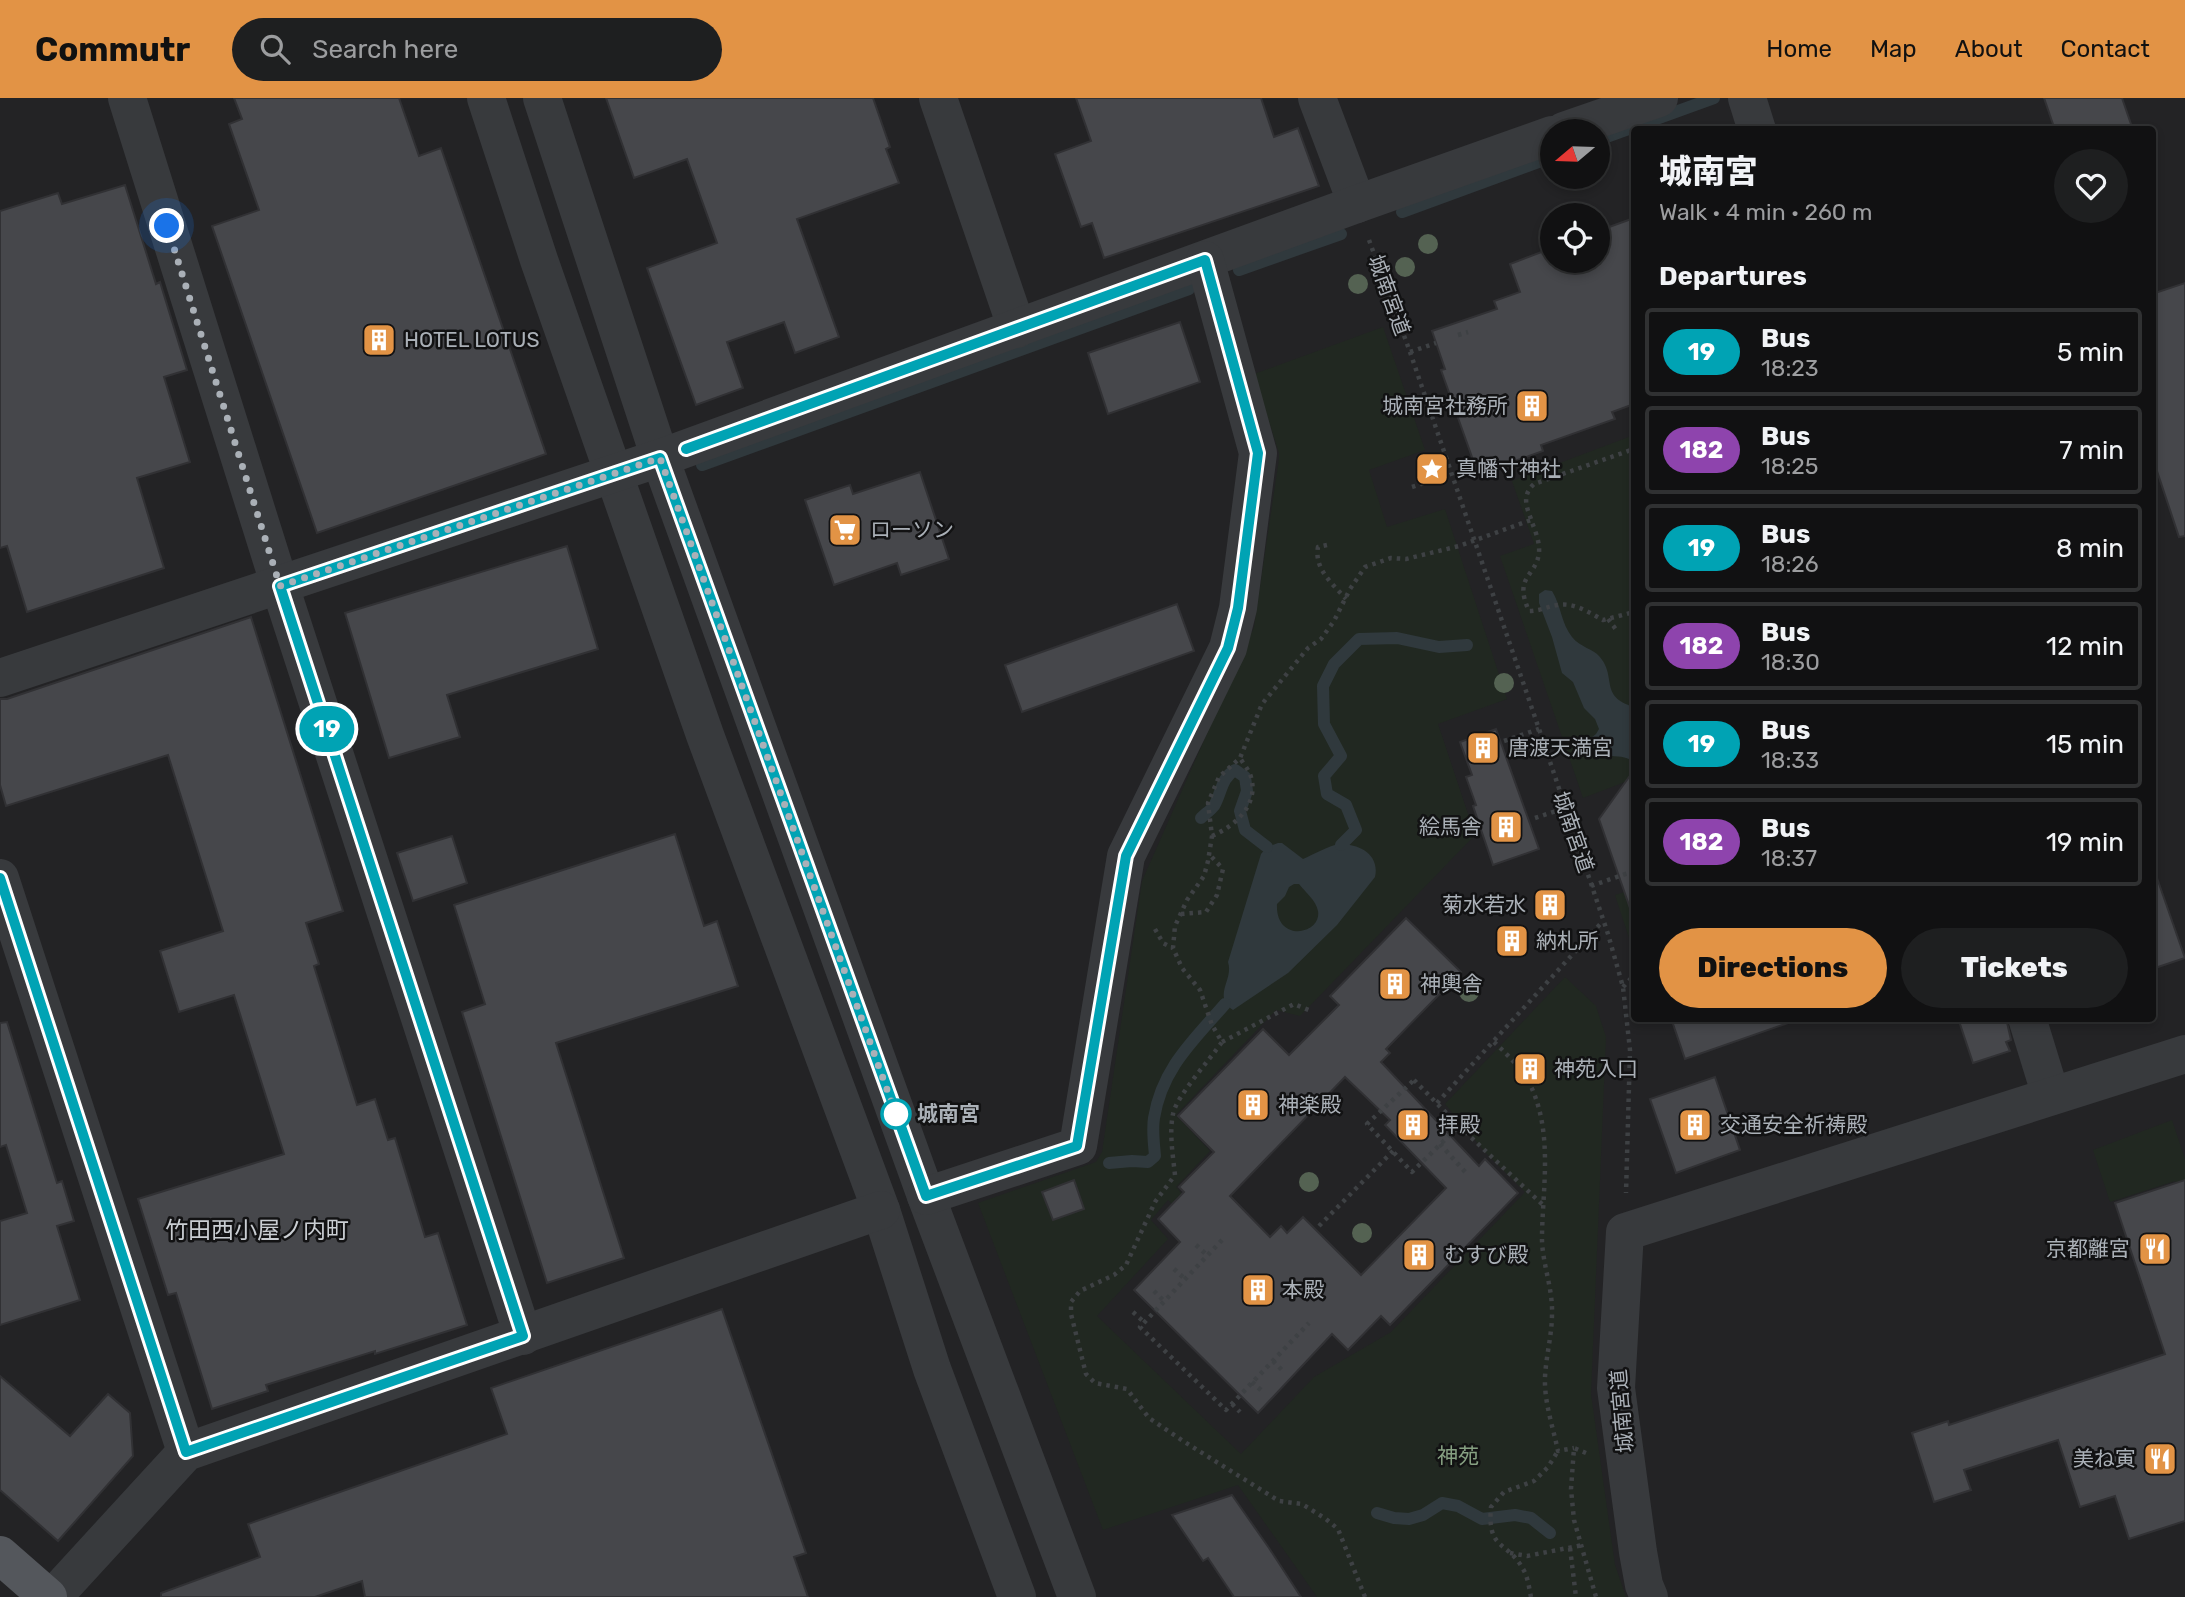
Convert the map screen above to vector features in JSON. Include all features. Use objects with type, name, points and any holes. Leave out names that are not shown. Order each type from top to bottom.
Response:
[{"type":"main road","points":[[0,1555],[50,1597]]},
{"type":"street","points":[[127,98],[280,586],[523,1336]]},
{"type":"street","points":[[486,98],[539,260],[705,735],[881,1210],[932,1368],[1017,1597]]},
{"type":"street","points":[[542,98],[660,458],[926,1196],[1077,1597]]},
{"type":"street","points":[[937,98],[1017,329]]},
{"type":"street","points":[[1317,98],[1357,204]]},
{"type":"street","points":[[1599,119],[1659,98]]},
{"type":"street","points":[[1747,98],[1756,126]]},
{"type":"street","points":[[0,678],[660,458],[1540,139]]},
{"type":"street","points":[[926,1196],[1077,1146],[1126,856],[1228,648],[1238,608],[1258,453],[1205,260]]},
{"type":"street","points":[[0,878],[186,1452]]},
{"type":"street","points":[[2028,1022],[2051,1096]]},
{"type":"street","points":[[1625,1232],[2185,1055]]},
{"type":"street","points":[[50,1597],[186,1452],[881,1210]]},
{"type":"street","name":"城南宮道","points":[[1625,1232],[1616,1388],[1644,1585],[1649,1597]]},
{"type":"path","name":"城南宮道","points":[[1357,204],[1539,729],[1623,987],[1630,1050],[1625,1232]]},
{"type":"path","points":[[1458,335],[1468,332]]},
{"type":"path","points":[[1410,352],[1436,343]]},
{"type":"path","points":[[1631,450],[1534,484],[1529,489],[1526,505],[1537,537],[1539,554],[1525,580],[1524,593],[1529,611],[1539,611],[1560,604],[1578,607],[1603,620],[1631,613]]},
{"type":"path","points":[[1412,487],[1451,474]]},
{"type":"path","points":[[1222,1042],[1212,1025],[1200,990],[1182,968],[1173,948],[1175,926],[1187,900],[1204,876],[1212,836],[1208,803],[1219,777],[1240,758],[1262,704],[1308,648],[1321,639],[1365,567],[1391,558],[1406,559],[1459,546],[1531,520]]},
{"type":"path","points":[[1326,545],[1318,547],[1317,557],[1321,571],[1346,599]]},
{"type":"path","points":[[1608,619],[1618,632]]},
{"type":"path","points":[[1504,741],[1539,729]]},
{"type":"path","points":[[1212,836],[1225,830],[1243,814],[1250,802],[1251,775],[1240,758]]},
{"type":"path","points":[[1535,818],[1565,808]]},
{"type":"path","points":[[1180,914],[1206,912],[1217,895],[1223,869],[1209,854]]},
{"type":"path","points":[[1591,886],[1631,872]]},
{"type":"path","points":[[1437,1103],[1603,921]]},
{"type":"path","points":[[1152,922],[1163,943],[1173,948]]},
{"type":"path","points":[[1623,987],[1631,978]]},
{"type":"path","points":[[1311,1010],[1294,1004],[1222,1042],[1173,1112],[1175,1175],[1155,1202],[1126,1265],[1114,1275],[1080,1291],[1071,1302],[1071,1314],[1086,1374],[1095,1383],[1127,1389],[1149,1418],[1279,1501],[1303,1504],[1326,1518],[1338,1529],[1365,1597]]},
{"type":"path","points":[[1494,1042],[1524,1075],[1536,1099],[1545,1159],[1542,1256],[1552,1312],[1545,1379],[1548,1408],[1558,1451],[1548,1467],[1534,1481],[1504,1492],[1491,1507],[1490,1530],[1501,1547],[1510,1553],[1523,1569],[1531,1597]]},
{"type":"path","points":[[1459,1126],[1412,1172],[1367,1124],[1414,1080],[1544,1206]]},
{"type":"path","points":[[1440,1144],[1467,1174]]},
{"type":"path","points":[[1319,1226],[1392,1151]]},
{"type":"path","points":[[1222,1240],[1140,1327],[1226,1410],[1309,1323]]},
{"type":"path","points":[[1196,1245],[1208,1256]]},
{"type":"path","points":[[1174,1269],[1185,1279]]},
{"type":"path","points":[[1154,1291],[1164,1301]]},
{"type":"path","points":[[1133,1311],[1144,1322]]},
{"type":"path","points":[[1273,1361],[1282,1370]]},
{"type":"path","points":[[1252,1382],[1262,1391]]},
{"type":"path","points":[[1232,1404],[1240,1412]]},
{"type":"path","points":[[1558,1451],[1574,1448],[1585,1453],[1598,1451]]},
{"type":"path","points":[[1574,1448],[1571,1489],[1574,1520],[1596,1597]]},
{"type":"path","points":[[1510,1553],[1527,1556],[1583,1545]]},
{"type":"path","points":[[1570,1548],[1576,1597]]},
{"type":"shaded area","points":[[0,98],[2185,98],[2185,1597],[0,1597]]},
{"type":"shaded area","points":[[1545,590],[1552,591],[1572,637],[1596,654],[1607,671],[1612,692],[1623,703],[1631,706],[1631,760],[1603,755],[1594,747],[1591,738],[1599,729],[1595,719],[1584,708],[1573,682],[1562,673],[1539,603],[1539,594]]},
{"type":"shaded area","points":[[1282,843],[1303,859],[1340,844],[1355,846],[1371,857],[1376,869],[1375,877],[1337,925],[1288,973],[1233,1010],[1224,999],[1228,962],[1261,854],[1267,847]],"holes":[[[1299,884],[1313,900],[1318,911],[1313,926],[1298,931],[1283,925],[1278,916],[1277,904],[1289,887]]]},
{"type":"green space","name":"神苑","points":[[1383,327],[1425,450],[1369,470],[1387,527],[1445,509],[1507,699],[1438,724],[1475,835],[1300,1016],[1276,1010],[1176,1115],[1210,1151],[1176,1187],[1195,1208],[1186,1217],[1168,1200],[1151,1220],[1168,1239],[1097,1316],[1241,1454],[1314,1377],[1391,1332],[1525,1192],[1485,1152],[1445,1104],[1565,977],[1596,1006],[1606,1037],[1591,1394],[1615,1565],[1626,1597],[1317,1597],[1238,1485],[1103,1530],[978,1203],[1096,1162],[1102,1152],[1142,881],[1254,627],[1279,453],[1254,374]]},
{"type":"green space","points":[[1631,436],[1631,780],[1583,798],[1500,556],[1534,544],[1512,481]]},
{"type":"green space","points":[[1631,890],[1631,944],[1615,895]]},
{"type":"green space","points":[[2172,1120],[2185,1159],[2185,1210],[2175,1181],[2110,1202],[2093,1150]]},
{"type":"building","name":"HOTEL LOTUS","points":[[234,98],[399,98],[419,156],[441,148],[546,454],[317,533],[212,226],[259,210],[229,124],[242,119]]},
{"type":"building","points":[[606,98],[873,98],[890,147],[886,149],[899,183],[797,219],[839,337],[795,353],[784,322],[727,342],[743,388],[696,405],[647,268],[717,243],[687,159],[634,178]]},
{"type":"building","points":[[1076,98],[1261,98],[1274,137],[1298,128],[1319,186],[1104,258],[1092,223],[1081,227],[1055,154],[1091,141]]},
{"type":"building","points":[[2044,98],[2122,98],[2132,126],[2054,126]]},
{"type":"building","points":[[125,185],[156,284],[160,282],[187,370],[164,377],[190,462],[137,478],[164,568],[27,612],[7,546],[0,548],[0,211],[58,193],[62,204]]},
{"type":"building","points":[[1631,219],[1631,405],[1612,412],[1615,419],[1541,445],[1543,451],[1478,474],[1441,370],[1445,369],[1432,331],[1497,309],[1494,301],[1520,292],[1510,264],[1540,253],[1540,273],[1610,273],[1610,227]]},
{"type":"building","points":[[2185,283],[2185,536],[2179,537],[2156,468],[2156,293]]},
{"type":"building","points":[[1180,322],[1200,382],[1108,414],[1088,353]]},
{"type":"building","points":[[920,472],[949,559],[901,575],[897,563],[834,585],[805,500],[850,485],[853,494]]},
{"type":"building","points":[[567,546],[598,649],[447,695],[460,737],[389,758],[345,613]]},
{"type":"building","points":[[1177,604],[1194,651],[1022,712],[1005,665]]},
{"type":"building","points":[[251,617],[343,911],[306,923],[319,964],[314,966],[357,1105],[375,1099],[388,1140],[395,1138],[425,1237],[438,1233],[467,1325],[266,1385],[268,1391],[212,1409],[176,1293],[168,1295],[138,1199],[284,1154],[234,995],[179,1012],[160,951],[223,931],[168,755],[6,806],[0,785],[0,699],[7,699]]},
{"type":"building","points":[[1496,729],[1539,849],[1493,865],[1473,806],[1476,805],[1466,777],[1472,775],[1460,742]]},
{"type":"building","points":[[1631,774],[1631,908],[1630,908],[1599,819]]},
{"type":"building","points":[[675,834],[704,926],[717,921],[738,986],[556,1043],[624,1258],[547,1283],[462,1012],[485,1004],[454,905]]},
{"type":"building","points":[[452,836],[467,883],[413,901],[397,853]]},
{"type":"building","points":[[2156,878],[2185,958],[2156,968]]},
{"type":"building","points":[[1406,918],[1461,972],[1386,1049],[1390,1053],[1381,1062],[1479,1166],[1485,1159],[1518,1193],[1390,1325],[1381,1316],[1348,1350],[1332,1334],[1258,1413],[1134,1290],[1180,1242],[1158,1219],[1184,1192],[1179,1187],[1214,1152],[1178,1116],[1263,1029],[1289,1055],[1339,1005],[1330,996]],"holes":[[[1345,1077],[1390,1120],[1385,1125],[1446,1188],[1361,1275],[1303,1217],[1287,1233],[1281,1226],[1270,1237],[1230,1196]]]},
{"type":"building","points":[[7,1022],[57,1183],[62,1181],[74,1221],[57,1226],[80,1300],[0,1325],[0,1221],[27,1213],[6,1145],[0,1147],[0,1023]]},
{"type":"building","points":[[1672,1022],[1788,1022],[1788,1023],[1685,1059]]},
{"type":"building","points":[[1959,1022],[2007,1022],[2011,1040],[2006,1042],[2010,1051],[1973,1063]]},
{"type":"building","name":"交通安全祈祷殿","points":[[1715,1077],[1740,1150],[1676,1173],[1650,1099]]},
{"type":"building","points":[[1074,1180],[1084,1209],[1053,1220],[1042,1192]]},
{"type":"building","points":[[2185,1180],[2185,1521],[2129,1539],[2115,1496],[2080,1507],[2058,1440],[1964,1470],[1971,1490],[1934,1502],[1912,1433],[1948,1421],[1949,1425],[2165,1354],[2115,1203]]},
{"type":"building","points":[[722,1309],[806,1553],[794,1557],[808,1597],[365,1597],[362,1581],[315,1597],[161,1597],[161,1593],[260,1557],[248,1524],[507,1434],[491,1388]]},
{"type":"building","points":[[0,1376],[70,1436],[108,1394],[130,1413],[133,1456],[58,1541],[0,1490]]},
{"type":"building","points":[[1232,1495],[1301,1597],[1234,1597],[1208,1558],[1203,1561],[1172,1515]]},
{"type":"waterway","points":[[1637,126],[1714,98]]},
{"type":"waterway","points":[[1610,136],[1631,128]]},
{"type":"waterway","points":[[1402,212],[1540,161]]},
{"type":"waterway","points":[[1239,270],[1341,234]]},
{"type":"waterway","points":[[702,465],[1189,289]]},
{"type":"waterway","points":[[1341,845],[1356,830],[1346,805],[1327,794],[1324,776],[1341,756],[1324,724],[1323,686],[1334,664],[1359,639],[1397,638],[1439,647],[1467,645]]},
{"type":"waterway","points":[[1201,818],[1214,806],[1224,781],[1235,770],[1245,777],[1247,791],[1240,811],[1245,830],[1267,847]]},
{"type":"waterway","points":[[1109,1163],[1148,1162],[1155,1156],[1154,1118],[1164,1084],[1181,1056],[1225,1004]]},
{"type":"waterway","points":[[1377,1513],[1409,1519],[1423,1515],[1442,1503],[1458,1506],[1482,1519],[1515,1515],[1531,1518],[1550,1533]]},
{"type":"bus line","name":"19","points":[[0,878],[186,1452],[523,1336],[280,586],[660,458],[926,1196],[1077,1146],[1126,856],[1228,648],[1238,608],[1258,453],[1205,260],[686,449]]},
{"type":"place","name":"HOTEL LOTUS","points":[[379,340]]},
{"type":"place","name":"城南宮社務所","points":[[1532,406]]},
{"type":"place","name":"真幡寸神社","points":[[1432,469]]},
{"type":"place","name":"ローソン","points":[[845,530]]},
{"type":"place","name":"唐渡天満宮","points":[[1483,748]]},
{"type":"place","name":"絵馬舎","points":[[1506,827]]},
{"type":"place","name":"菊水若水","points":[[1550,905]]},
{"type":"place","name":"納札所","points":[[1512,941]]},
{"type":"place","name":"神輿舎","points":[[1395,984]]},
{"type":"place","name":"神苑入口","points":[[1530,1069]]},
{"type":"place","name":"神楽殿","points":[[1253,1105]]},
{"type":"place","name":"城南宮","points":[[896,1114]]},
{"type":"place","name":"拝殿","points":[[1413,1125]]},
{"type":"place","name":"交通安全祈祷殿","points":[[1695,1125]]},
{"type":"place","name":"京都離宮","points":[[2155,1249]]},
{"type":"place","name":"むすび殿","points":[[1419,1255]]},
{"type":"place","name":"本殿","points":[[1258,1290]]},
{"type":"place","name":"美ね寅","points":[[2160,1459]]},
{"type":"district","name":"竹田西小屋ノ内町","points":[[257,1230]]},
{"type":"route","points":[[167,226],[280,586],[660,458],[898,1120],[896,1114]]}]
